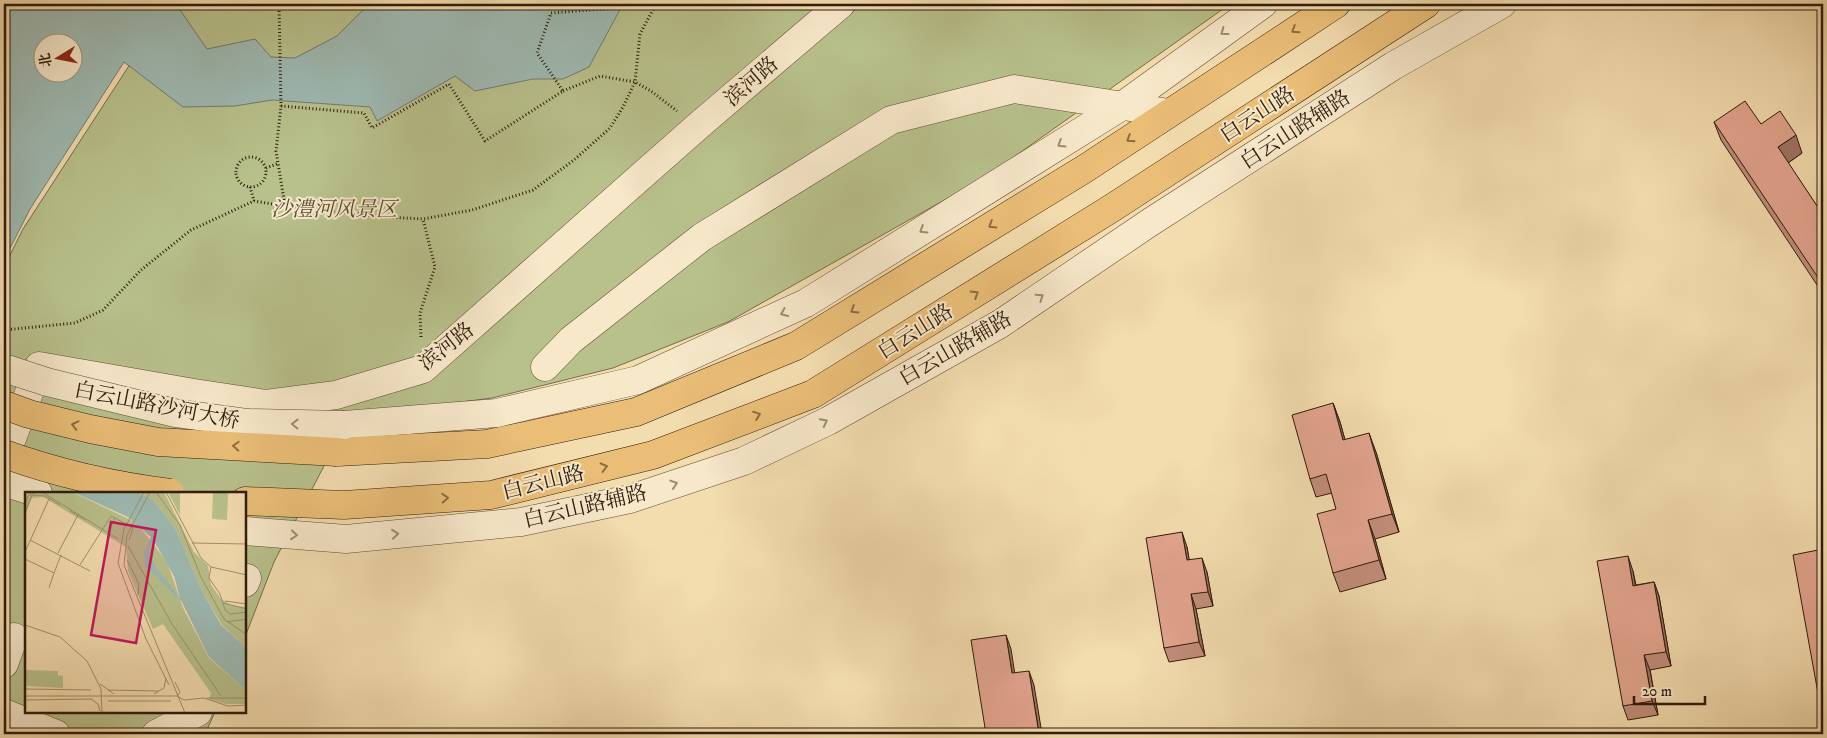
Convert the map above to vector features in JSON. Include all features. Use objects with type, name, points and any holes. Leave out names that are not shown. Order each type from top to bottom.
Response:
[{"type":"highway","points":[[1169,113],[1336,4]]},
{"type":"highway","name":"白云山路","points":[[246,502],[344,505],[491,495],[653,455],[813,394],[1112,208],[1426,4]]},
{"type":"highway","name":"白云山路沙河大桥","points":[[4,405],[29,414],[90,429],[158,442],[337,452],[487,444],[636,412],[796,346],[1086,168],[1169,113]]},
{"type":"highway","points":[[4,454],[48,469],[137,489],[162,492]]},
{"type":"street","name":"滨河路","points":[[4,460],[40,366],[194,394],[266,404],[336,394],[423,368],[698,126],[841,4]]},
{"type":"street","points":[[1122,106],[1263,4]]},
{"type":"street","name":"白云山路辅路","points":[[246,531],[346,539],[521,522],[630,499],[744,461],[828,421],[1000,324],[1149,223],[1384,72],[1502,4]]},
{"type":"street","points":[[545,367],[571,340],[702,237],[891,120],[1014,89],[1169,113]]},
{"type":"street","name":"白云山路沙河大桥","points":[[4,368],[47,382],[175,413],[248,423],[344,425],[498,413],[638,380],[806,303],[1122,106]]},
{"type":"street","points":[[4,482],[35,492]]},
{"type":"street","points":[[4,664],[15,637]]},
{"type":"street","points":[[4,713],[56,734]]},
{"type":"street","points":[[156,734],[196,713]]},
{"type":"street","points":[[193,734],[202,713]]},
{"type":"path","points":[[280,4],[281,106],[276,151],[285,206]]},
{"type":"path","points":[[4,330],[75,323],[103,310],[141,270],[191,230],[254,201],[285,206],[423,220],[472,210],[533,190],[574,160],[610,128],[623,108],[635,82],[640,34],[656,4]]},
{"type":"path","points":[[563,91],[537,53],[551,13],[656,4]]},
{"type":"path","points":[[281,106],[364,113],[372,128],[450,84],[485,141],[563,91],[600,76],[635,82],[651,91],[698,126]]},
{"type":"path","points":[[252,156],[260,160],[266,168],[262,182],[250,187],[244,185],[235,173],[238,163],[246,157],[252,156]]},
{"type":"path","points":[[266,168],[279,163]]},
{"type":"path","points":[[250,187],[254,201]]},
{"type":"path","points":[[423,220],[435,267],[420,313],[423,368]]},
{"type":"green space","name":"沙澧河风景区","points":[[179,4],[1230,4],[987,176],[728,322],[613,368],[492,398],[350,416],[274,562],[246,634],[246,492],[25,492],[25,713],[215,713],[205,734],[4,734],[4,267],[23,229],[136,55]]},
{"type":"water","points":[[4,4],[176,4],[207,49],[255,39],[271,57],[295,58],[337,36],[369,4],[396,4],[404,7],[441,4],[623,4],[589,67],[563,79],[533,79],[475,91],[455,76],[377,121],[370,107],[272,100],[235,106],[183,107],[124,62],[30,209],[4,260]]},
{"type":"building","points":[[1745,101],[1761,124],[1780,111],[1796,135],[1778,147],[1823,215],[1823,285],[1714,122]]},
{"type":"building","points":[[1333,403],[1343,440],[1369,433],[1392,514],[1368,520],[1379,560],[1333,573],[1317,514],[1336,509],[1326,474],[1310,479],[1292,415]]},
{"type":"building","points":[[1182,532],[1187,560],[1202,558],[1208,592],[1191,594],[1199,642],[1164,648],[1146,538]]},
{"type":"building","points":[[1823,549],[1823,721],[1793,555]]},
{"type":"building","points":[[1628,556],[1633,586],[1654,582],[1666,652],[1644,655],[1652,701],[1623,706],[1597,561]]},
{"type":"building","points":[[1006,635],[1012,673],[1029,671],[1039,734],[986,734],[971,640]]}]
